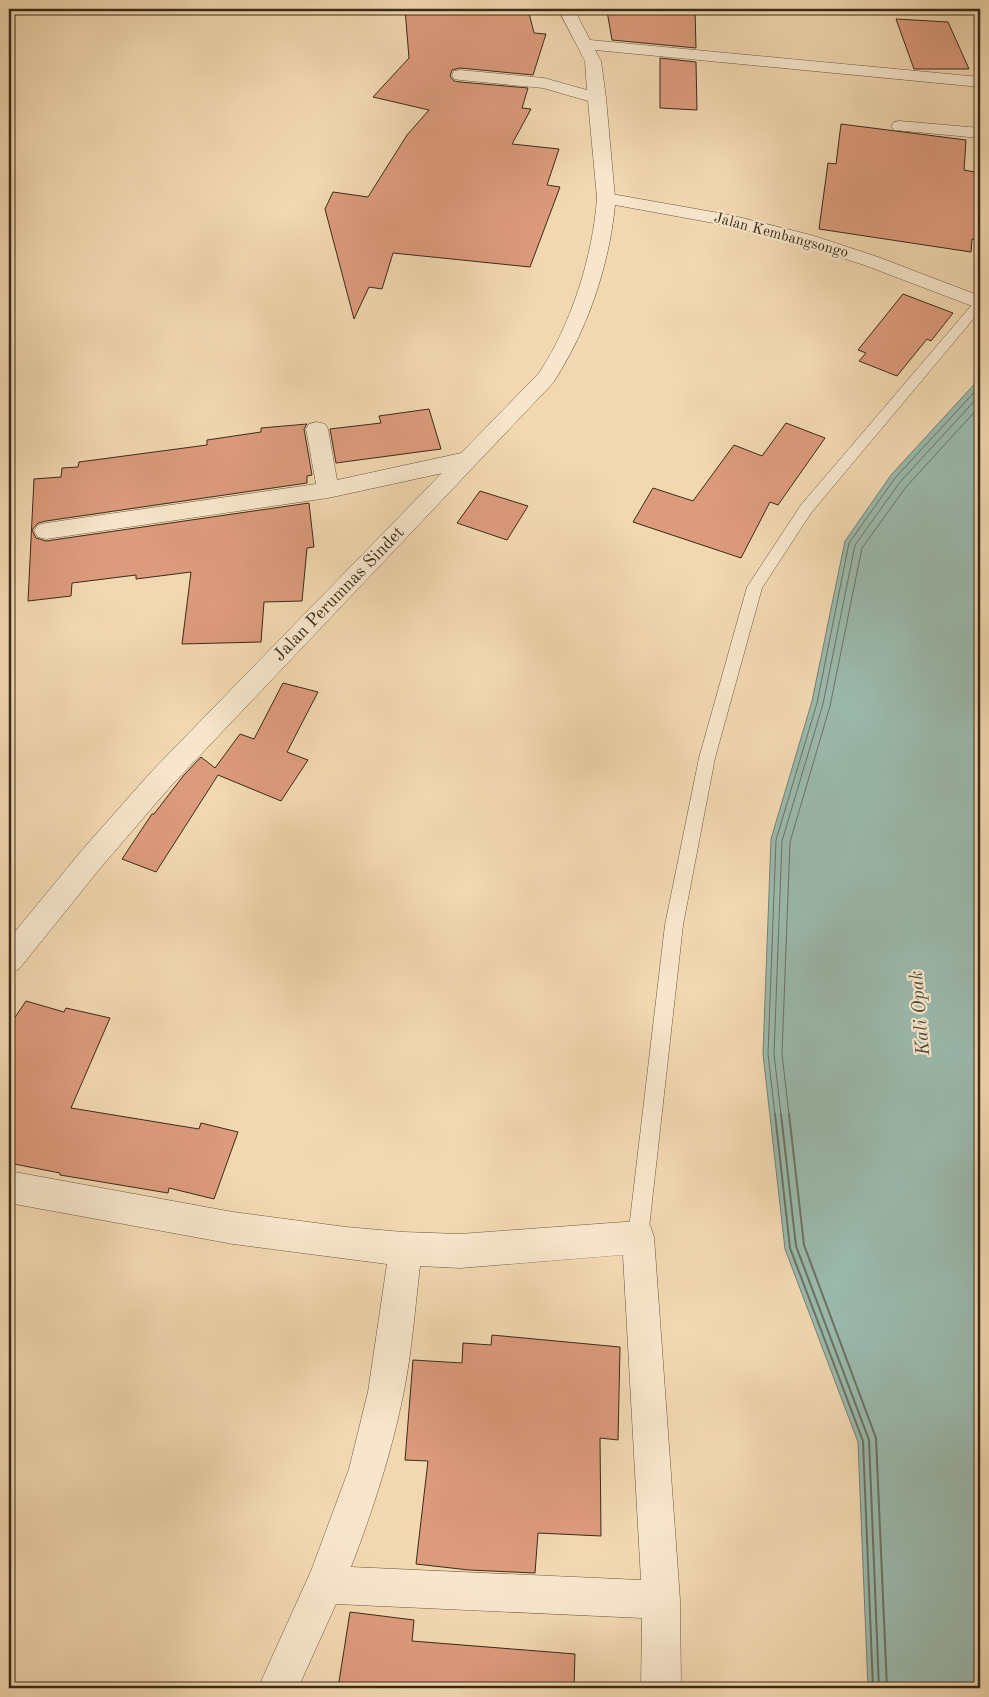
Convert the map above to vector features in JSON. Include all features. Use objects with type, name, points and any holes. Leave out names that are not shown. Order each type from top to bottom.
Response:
[{"type":"street","name":"Jalan Perumnas Sindet","points":[[9,960],[92,858],[161,779],[546,378],[562,356],[573,333],[585,298],[605,221],[606,198],[598,98],[593,62],[586,44],[566,9]]},
{"type":"street","points":[[586,44],[980,82]]},
{"type":"street","points":[[460,75],[544,83],[598,98]]},
{"type":"street","points":[[900,126],[980,133]]},
{"type":"street","name":"Jalan Kembangsongo","points":[[606,198],[721,219],[804,239],[839,250],[980,303]]},
{"type":"street","points":[[318,429],[328,490]]},
{"type":"street","points":[[46,531],[328,490],[466,460]]},
{"type":"street","points":[[9,1187],[266,1233],[406,1248],[460,1251],[638,1237],[662,1600],[661,1688]]},
{"type":"street","points":[[278,1688],[327,1585],[367,1469],[386,1391],[406,1248]]},
{"type":"street","points":[[327,1585],[662,1600]]},
{"type":"lane","points":[[638,1237],[674,925],[707,758],[755,587],[806,509],[980,303]]},
{"type":"water","name":"Kali Opak","points":[[980,378],[980,1688],[868,1688],[858,1442],[785,1249],[763,1054],[771,839],[812,701],[845,541],[891,475]]},
{"type":"building","points":[[405,9],[528,9],[534,33],[546,34],[533,75],[460,68],[452,70],[450,76],[454,81],[460,82],[528,88],[522,108],[531,109],[512,144],[559,149],[547,185],[560,187],[530,267],[393,253],[382,289],[369,287],[354,319],[325,209],[333,192],[368,197],[407,135],[429,110],[373,97],[409,58]]},
{"type":"building","points":[[695,9],[696,48],[612,40],[607,11]]},
{"type":"building","points":[[896,19],[948,22],[969,69],[914,69]]},
{"type":"building","points":[[660,58],[696,62],[697,110],[660,108]]},
{"type":"building","points":[[841,124],[966,140],[964,170],[980,173],[980,240],[972,239],[971,252],[819,229],[828,163],[836,164]]},
{"type":"building","points":[[903,294],[953,313],[931,341],[927,339],[897,376],[859,361],[866,353],[858,350]]},
{"type":"building","points":[[429,409],[441,449],[336,463],[330,429],[381,423],[379,416]]},
{"type":"building","points":[[786,423],[825,438],[778,505],[770,502],[741,558],[633,522],[653,488],[693,501],[734,445],[762,456]]},
{"type":"building","points":[[307,424],[304,429],[312,475],[307,476],[307,483],[46,521],[38,523],[32,530],[36,538],[46,541],[309,503],[314,547],[307,548],[302,601],[264,602],[261,642],[182,644],[191,572],[136,579],[136,575],[72,583],[71,596],[28,601],[34,479],[61,477],[62,468],[78,467],[79,462],[207,445],[207,440],[261,432],[261,428]]},
{"type":"building","points":[[480,491],[528,506],[507,540],[457,523]]},
{"type":"building","points":[[283,683],[318,692],[287,752],[308,760],[281,801],[218,775],[156,872],[122,859],[152,814],[154,814],[184,775],[201,757],[215,768],[240,734],[254,739]]},
{"type":"building","points":[[26,1001],[64,1012],[66,1008],[110,1018],[71,1108],[199,1129],[201,1123],[238,1132],[214,1199],[169,1188],[168,1193],[60,1175],[60,1173],[9,1163],[9,1026]]},
{"type":"building","points":[[492,1335],[620,1347],[618,1440],[600,1438],[601,1536],[538,1533],[535,1573],[469,1570],[416,1564],[428,1461],[405,1460],[413,1360],[462,1363],[463,1343],[491,1345]]},
{"type":"building","points":[[350,1612],[414,1620],[412,1641],[575,1654],[574,1688],[338,1688]]}]
